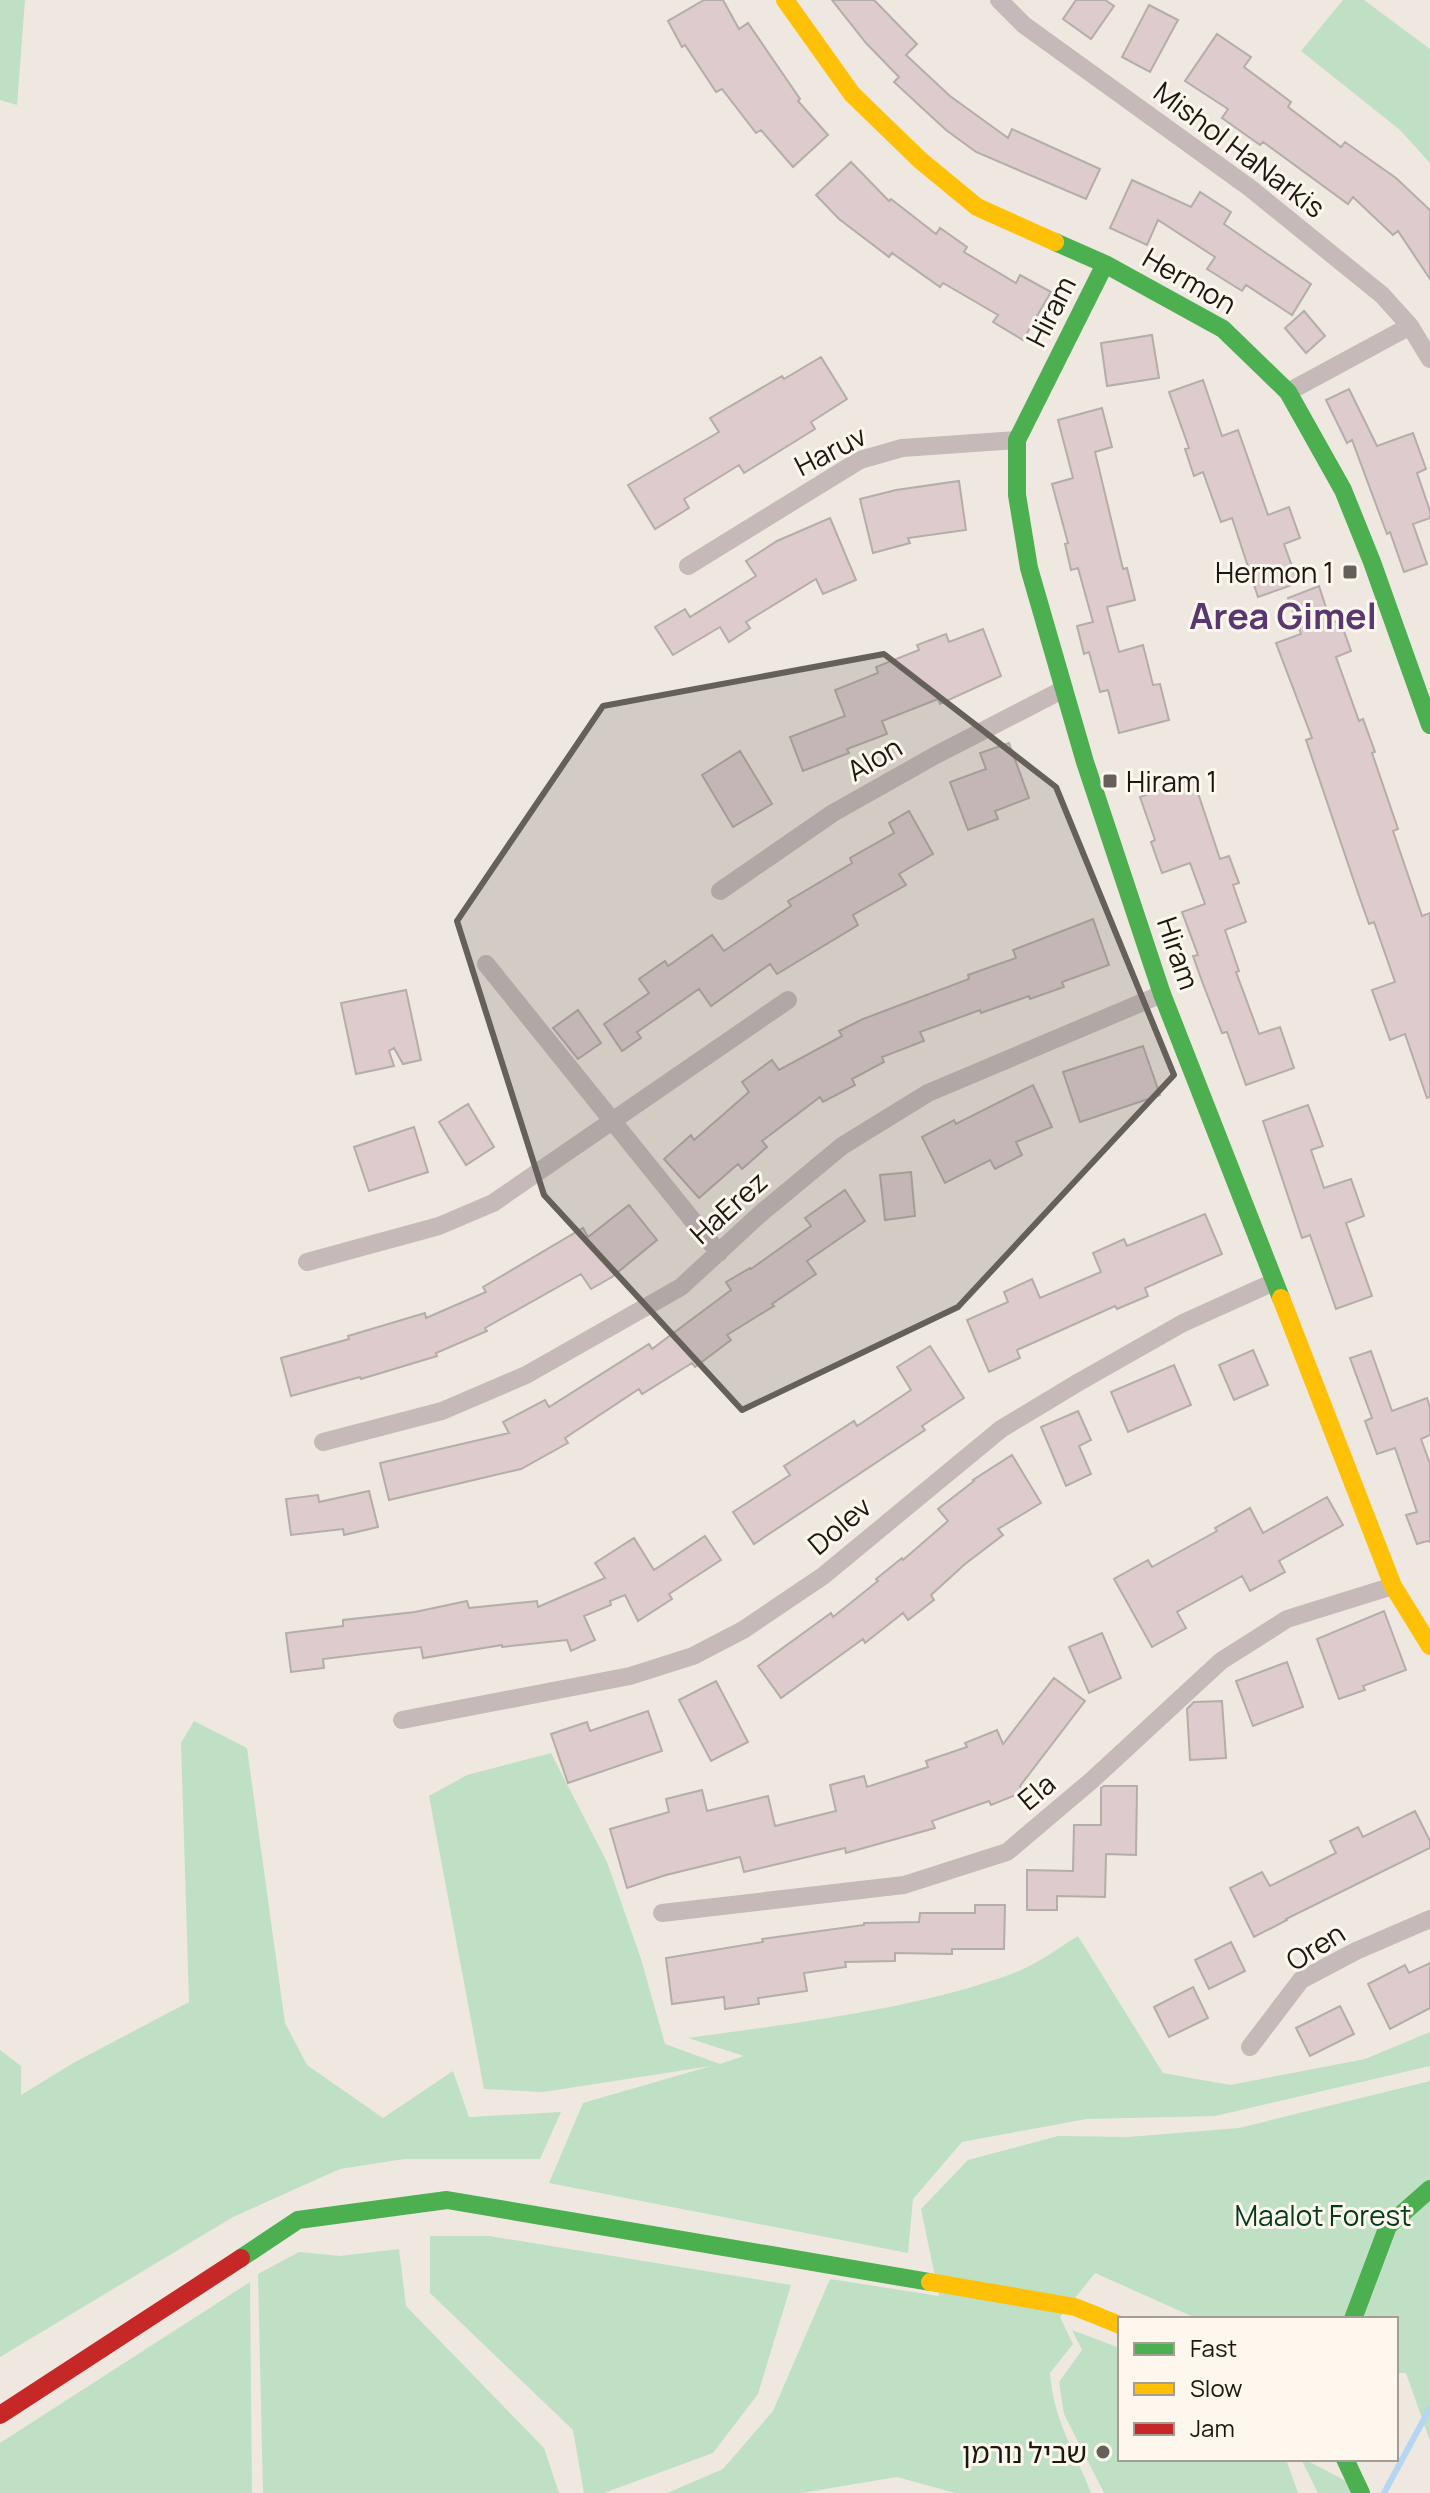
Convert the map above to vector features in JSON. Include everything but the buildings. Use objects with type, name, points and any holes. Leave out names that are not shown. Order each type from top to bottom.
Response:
[{"type":"street","name":"Hermon","points":[[785,0],[852,94],[920,160],[977,207],[1105,264],[1223,329],[1288,392],[1343,490],[1430,725]]},
{"type":"street","name":"Mishol HaNarkis","points":[[999,0],[1024,25],[1250,188],[1382,295],[1410,326],[1430,359]]},
{"type":"street","name":"Hiram","points":[[1105,264],[1017,440],[1017,495],[1029,568],[1085,762],[1162,994],[1393,1586],[1430,1646]]},
{"type":"street","points":[[1288,392],[1410,326]]},
{"type":"street","name":"Haruv","points":[[688,566],[860,460],[902,448],[1017,440]]},
{"type":"street","name":"Alon","points":[[720,891],[833,813],[1064,689]]},
{"type":"street","points":[[486,964],[719,1253]]},
{"type":"street","name":"HaErez","points":[[323,1442],[442,1411],[526,1375],[681,1287],[842,1146],[928,1093],[1162,994]]},
{"type":"street","points":[[307,1262],[439,1226],[493,1203],[788,1000]]},
{"type":"street","name":"Dolev","points":[[402,1720],[614,1679],[693,1656],[743,1630],[823,1576],[1001,1429],[1183,1323],[1274,1282]]},
{"type":"street","name":"Ela","points":[[662,1913],[904,1885],[1007,1852],[1091,1781],[1221,1661],[1287,1619],[1393,1586]]},
{"type":"street","name":"Oren","points":[[1250,2047],[1301,1980],[1356,1951],[1430,1919]]},
{"type":"street","points":[[1354,2317],[1388,2226],[1430,2189]]},
{"type":"street","points":[[0,2415],[298,2220],[447,2200],[1075,2307],[1118,2324]]},
{"type":"street","points":[[1346,2461],[1361,2493]]},
{"type":"highlighted area","points":[[884,654],[1056,787],[1174,1075],[958,1307],[742,1410],[544,1195],[457,921],[603,706]]},
{"type":"green space","points":[[0,0],[25,0],[17,105],[0,100]]},
{"type":"green space","points":[[1343,0],[1364,0],[1430,49],[1430,163],[1400,130],[1301,51]]},
{"type":"green space","points":[[194,1721],[247,1748],[285,2023],[307,2065],[383,2118],[453,2071],[469,2117],[561,2112],[540,2159],[404,2159],[340,2169],[233,2217],[0,2357],[0,2050],[21,2066],[21,2095],[75,2062],[189,2002],[181,1743]]},
{"type":"green space","points":[[551,1753],[607,1862],[641,1959],[665,2044],[720,2064],[744,2056],[688,2038],[811,2021],[936,1997],[1022,1970],[1078,1936],[1163,2073],[1230,2085],[1365,2059],[1430,2032],[1430,2066],[1215,2116],[1086,2119],[962,2142],[913,2199],[908,2253],[549,2183],[583,2103],[711,2066],[543,2092],[484,2089],[429,1796],[467,1775]]},
{"type":"green space","name":"Maalot Forest","points":[[1430,2081],[1430,2441],[1406,2373],[1398,2373],[1398,2317],[1194,2317],[1095,2273],[1060,2317],[1073,2344],[1050,2373],[1060,2421],[1091,2493],[955,2493],[897,2477],[801,2493],[667,2493],[723,2469],[773,2411],[830,2279],[939,2296],[921,2209],[968,2160],[1058,2136],[1128,2137],[1239,2128]]},
{"type":"green space","points":[[430,2236],[489,2236],[791,2285],[758,2394],[713,2453],[604,2493],[584,2493],[573,2430],[430,2293]]},
{"type":"green space","points":[[399,2249],[406,2306],[544,2448],[559,2493],[263,2493],[258,2274],[299,2252],[340,2256]]},
{"type":"green space","points":[[250,2282],[252,2493],[0,2493],[0,2443]]},
{"type":"green space","points":[[1072,2330],[1118,2347],[1118,2461],[1287,2461],[1298,2493],[1104,2493],[1064,2414],[1059,2382],[1082,2350]]},
{"type":"green space","points":[[1302,2461],[1308,2461],[1369,2493],[1318,2493]]},
{"type":"waterway","points":[[1384,2493],[1430,2408]]},
{"type":"traffic: fast","points":[[1055,242],[1105,264],[1223,329],[1288,392],[1343,490],[1430,725]]},
{"type":"traffic: fast","points":[[1105,264],[1017,440],[1017,495],[1029,568],[1085,762],[1162,994],[1281,1298]]},
{"type":"traffic: fast","points":[[1354,2317],[1388,2226],[1430,2189]]},
{"type":"traffic: fast","points":[[241,2258],[298,2220],[447,2200],[930,2282]]},
{"type":"traffic: fast","points":[[1346,2461],[1361,2493]]},
{"type":"traffic: slow","points":[[785,0],[852,94],[920,160],[977,207],[1055,242]]},
{"type":"traffic: slow","points":[[1281,1298],[1393,1586],[1430,1646]]},
{"type":"traffic: slow","points":[[930,2282],[1075,2307],[1118,2324]]},
{"type":"traffic: jam","points":[[0,2415],[241,2258]]},
{"type":"place","name":"Hermon 1","points":[[1350,572]]},
{"type":"place","name":"Hiram 1","points":[[1110,781]]},
{"type":"place","name":"שביל נורמן","points":[[1103,2452]]},
{"type":"district","name":"Area Gimel","points":[[1283,615]]}]
